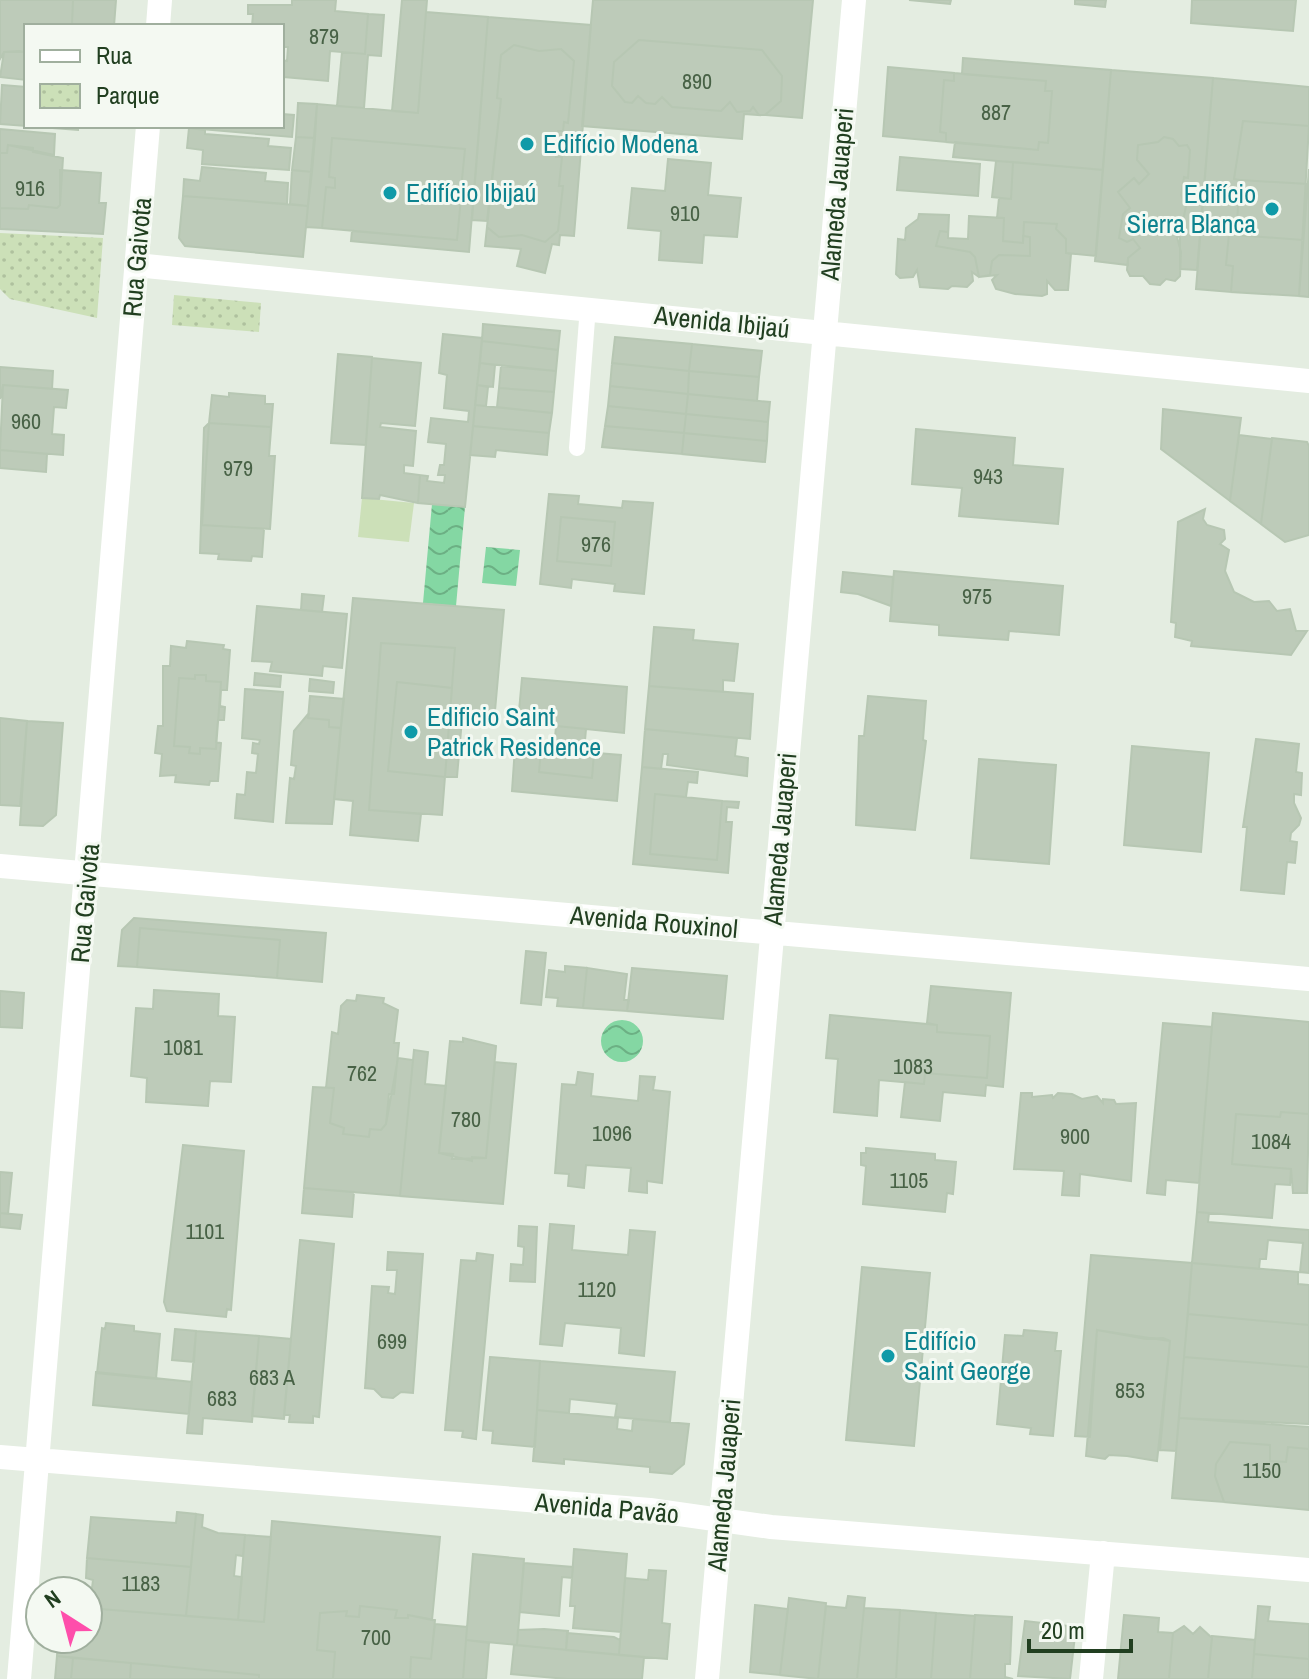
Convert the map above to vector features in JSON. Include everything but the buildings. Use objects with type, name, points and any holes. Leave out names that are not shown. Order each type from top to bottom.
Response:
[{"type":"street","points":[[158,24],[160,0]]},
{"type":"street","name":"Alameda Jauaperi","points":[[707,1679],[854,0]]},
{"type":"street","name":"Rua Gaivota","points":[[19,1679],[148,128]]},
{"type":"street","name":"Avenida Ibijaú","points":[[136,265],[588,307],[1309,381]]},
{"type":"street","name":"Avenida Rouxinol","points":[[0,866],[1309,979]]},
{"type":"street","name":"Avenida Pavão","points":[[0,1457],[650,1510],[721,1520],[1309,1570]]},
{"type":"street","points":[[1091,1679],[1103,1553]]},
{"type":"lane","points":[[577,448],[588,307]]},
{"type":"green space","points":[[0,233],[103,238],[97,318],[10,299],[0,289]]},
{"type":"green space","points":[[174,295],[261,303],[259,332],[172,325]]},
{"type":"green space","points":[[362,498],[414,503],[409,542],[358,537]]},
{"type":"water","points":[[432,504],[465,507],[456,606],[423,603]]},
{"type":"water","points":[[486,547],[520,550],[516,586],[482,583]]},
{"type":"water","points":[[622,1020],[637,1026],[643,1041],[637,1056],[622,1062],[607,1056],[601,1041],[607,1026]]},
{"type":"place","name":"Edifício Modena","points":[[527,144]]},
{"type":"place","name":"Edifício Ibijaú","points":[[390,193]]},
{"type":"place","name":"Edifício Sierra Blanca","points":[[1272,209]]},
{"type":"place","name":"Edificio Saint Patrick Residence","points":[[411,732]]},
{"type":"place","name":"Edifício Saint George","points":[[888,1356]]}]
